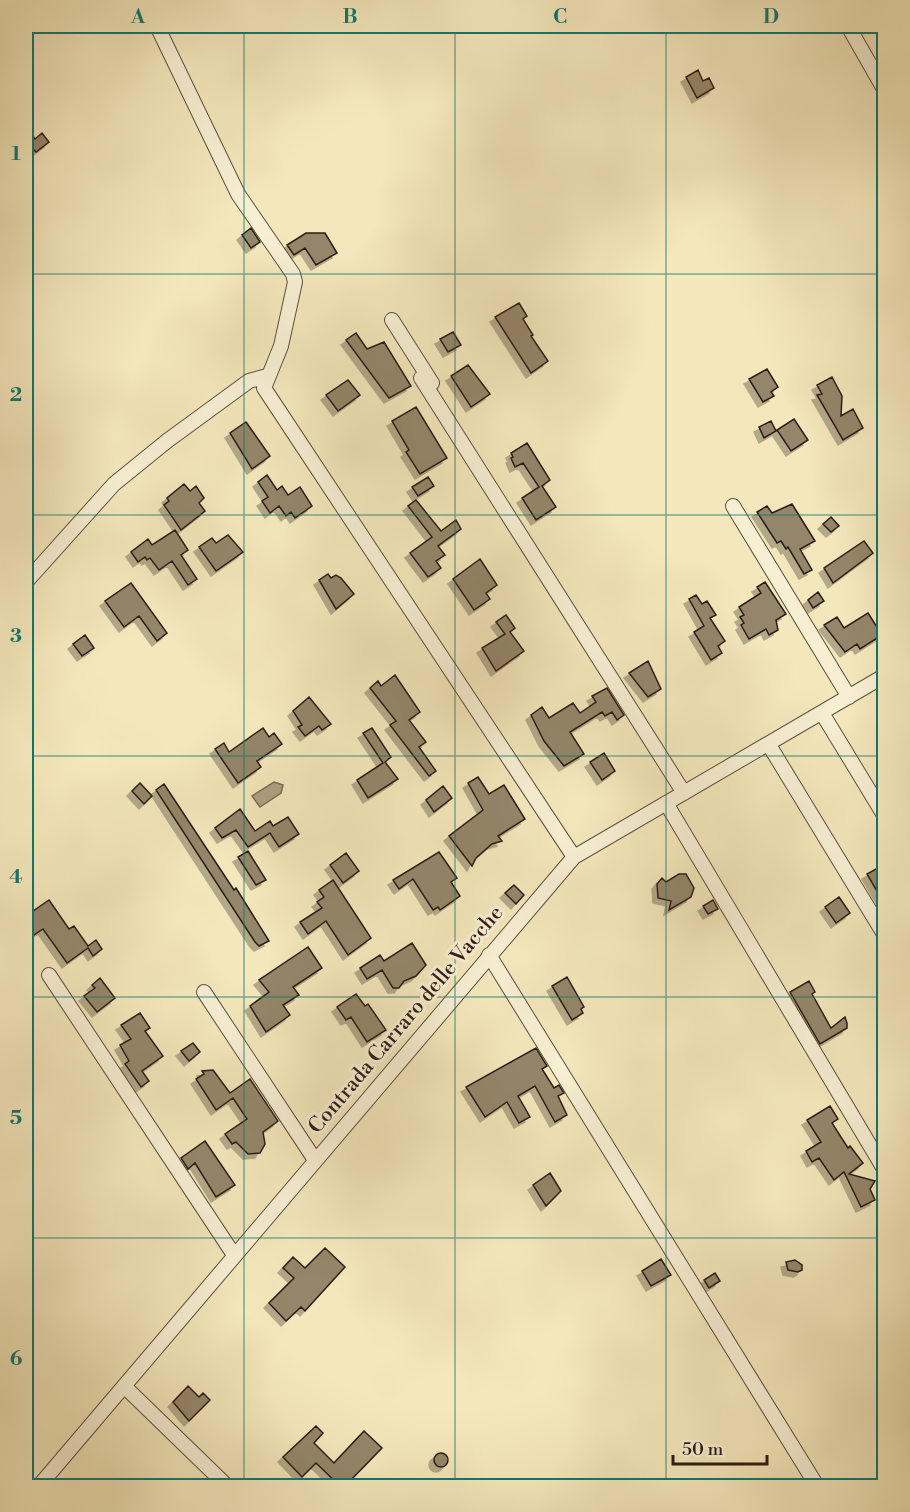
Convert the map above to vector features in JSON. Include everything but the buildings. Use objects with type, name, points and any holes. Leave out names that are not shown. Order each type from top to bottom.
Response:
[{"type":"street","points":[[157,26],[238,194],[293,273],[295,282],[281,346],[264,388],[574,857]]},
{"type":"street","points":[[848,26],[885,89]]},
{"type":"street","points":[[392,320],[450,410],[451,425]]},
{"type":"street","points":[[26,582],[114,484],[167,441],[249,381],[267,376]]},
{"type":"street","points":[[422,378],[684,794]]},
{"type":"street","points":[[733,506],[849,697]]},
{"type":"street","name":"Contrada Carraro delle Vacche","points":[[39,1486],[574,857],[769,745],[885,675]]},
{"type":"street","points":[[822,713],[885,815]]},
{"type":"street","points":[[769,745],[885,934]]},
{"type":"street","points":[[666,803],[885,1169]]},
{"type":"street","points":[[489,955],[817,1486]]},
{"type":"street","points":[[49,975],[234,1256]]},
{"type":"street","points":[[204,992],[315,1160]]},
{"type":"street","points":[[124,1386],[227,1486]]},
{"type":"shaded area","points":[[274,782],[283,785],[281,793],[260,807],[252,796]]}]
